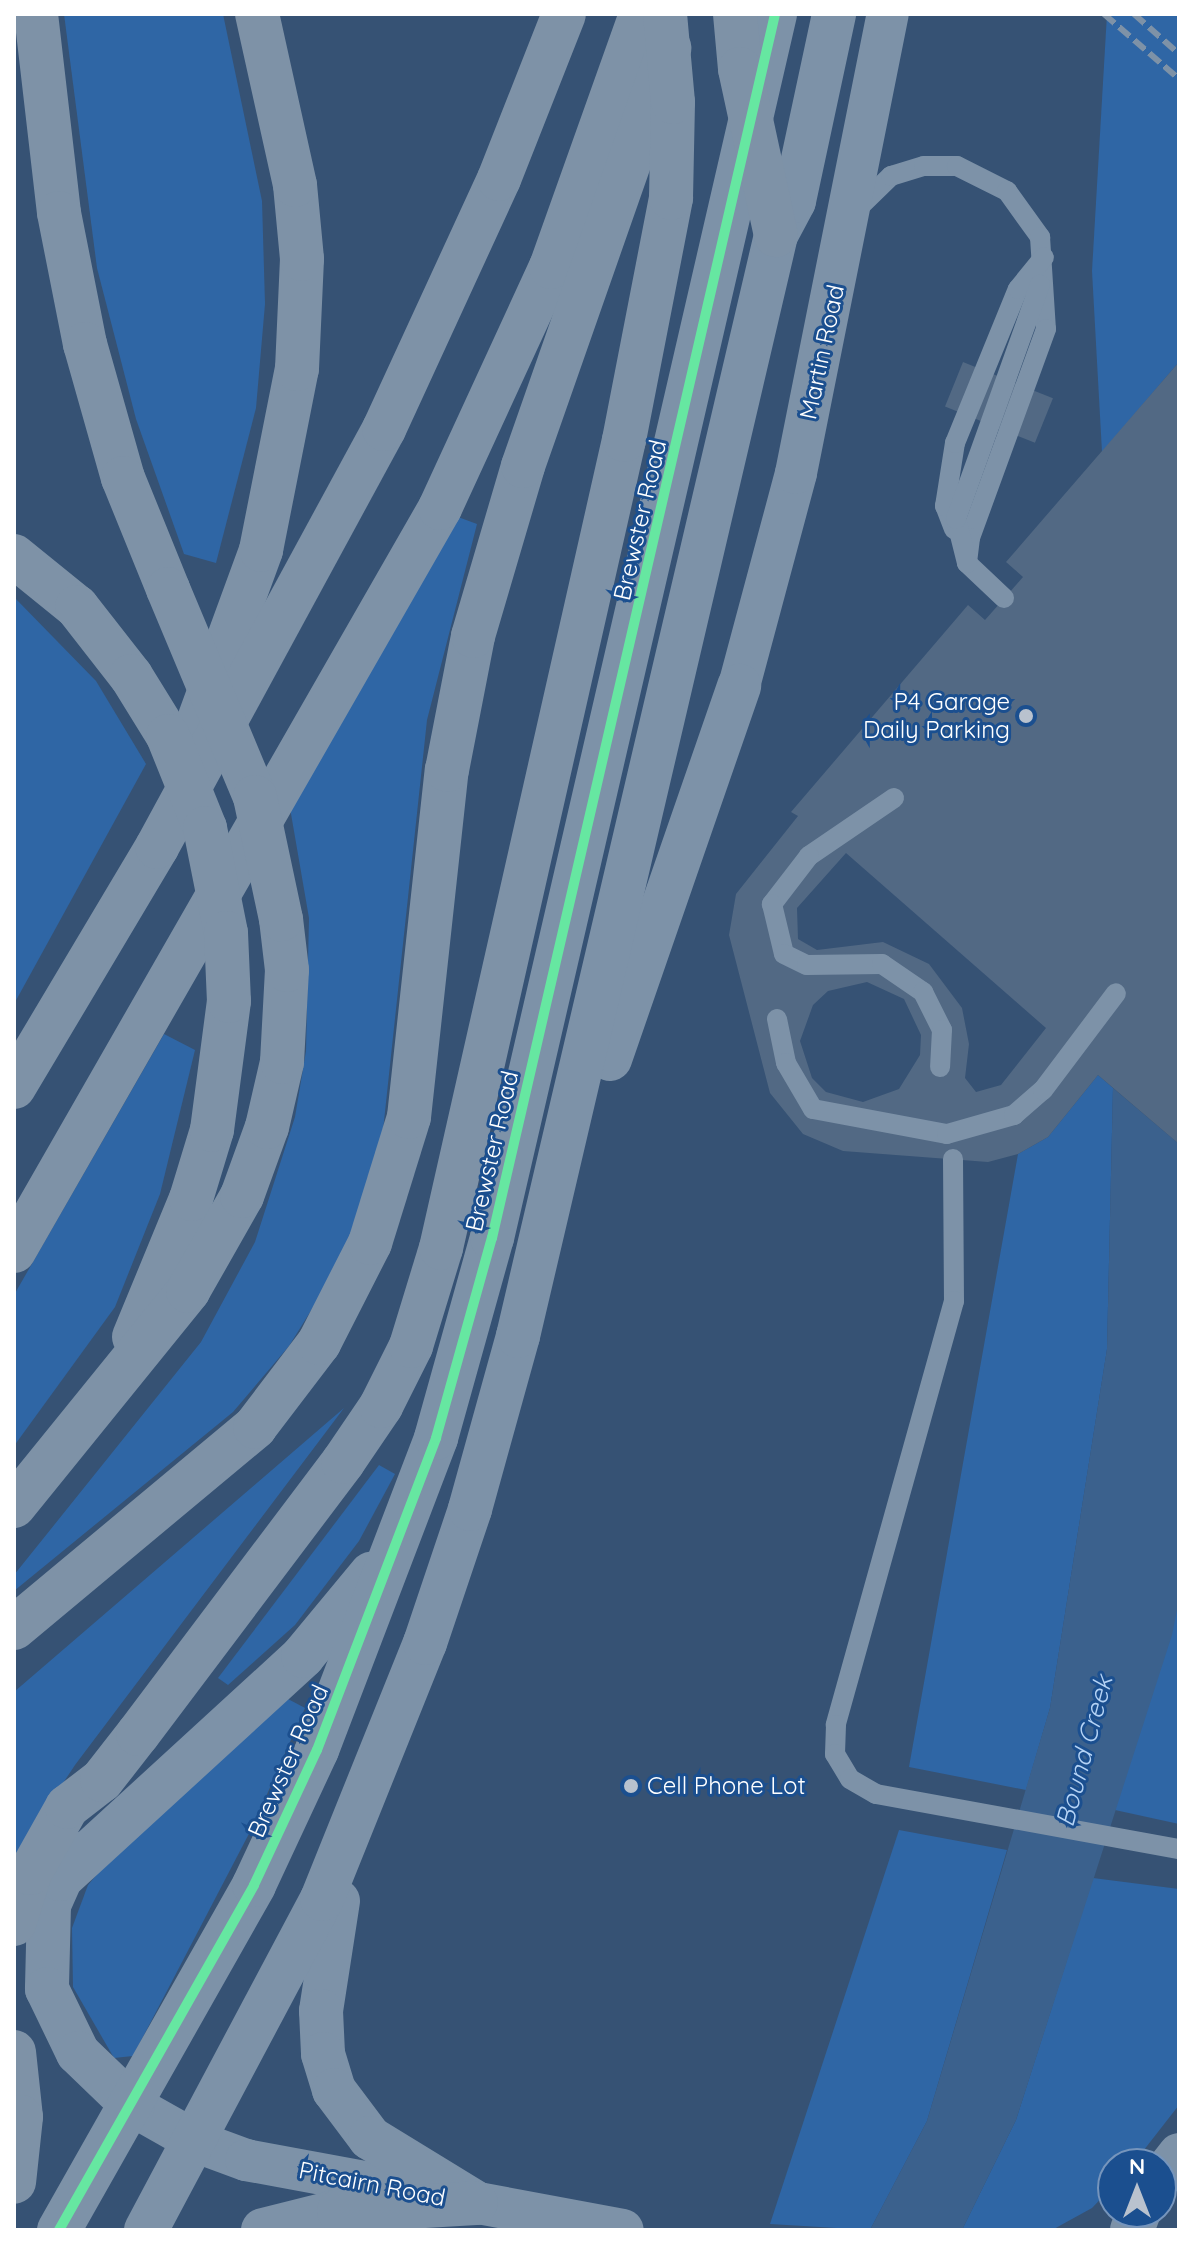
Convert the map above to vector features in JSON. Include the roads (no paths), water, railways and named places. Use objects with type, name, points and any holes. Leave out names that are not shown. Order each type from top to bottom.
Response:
[{"type":"highway","points":[[14,1506],[204,1266],[257,1160],[283,1051],[287,970],[281,919],[255,797],[123,478],[85,344],[59,213],[36,14]]},
{"type":"highway","points":[[83,974],[149,837],[238,622],[271,514],[293,406],[299,221],[283,111],[257,14]]},
{"type":"highway","points":[[14,1087],[83,974],[384,429],[499,179],[564,14]]},
{"type":"highway","points":[[14,1251],[440,508],[551,267],[641,14]]},
{"type":"highway","points":[[14,1924],[47,1837],[67,1807],[102,1780],[363,1434],[411,1346],[441,1248],[624,440],[668,228],[674,137],[665,14]]},
{"type":"highway","points":[[14,1628],[255,1427],[319,1343],[370,1243],[409,1117],[447,770],[473,636],[523,466],[680,14]]},
{"type":"highway","points":[[735,14],[751,122],[776,235]]},
{"type":"highway","points":[[14,556],[77,607],[131,676],[168,736],[202,817],[226,933],[229,1001],[224,1064],[202,1165],[116,1380]]},
{"type":"highway","points":[[14,2052],[21,2117],[14,2182]]},
{"type":"street","name":"Brewster Road","points":[[59,2230],[133,2106],[229,1933],[298,1790],[420,1484],[478,1293],[631,646],[775,14]]},
{"type":"street","points":[[146,2230],[197,2142],[293,1960],[349,1836],[449,1577],[525,1307],[669,705],[776,235],[794,201],[834,14]]},
{"type":"street","name":"Martin Road","points":[[739,686],[796,473],[851,221],[855,167],[888,14]]},
{"type":"street","points":[[631,646],[647,686],[669,705],[708,709],[739,686]]},
{"type":"street","points":[[525,1307],[739,686]]},
{"type":"street","points":[[60,1879],[324,1634],[382,1558],[420,1484]]},
{"type":"street","points":[[102,1780],[60,1879],[44,1928],[43,1966],[54,2011],[94,2075],[133,2106]]},
{"type":"street","points":[[349,1836],[321,2011],[323,2054],[334,2090],[370,2138],[476,2203]]},
{"type":"street","name":"Pitcairn Road","points":[[133,2106],[197,2142],[246,2160],[623,2230]]},
{"type":"street","points":[[263,2230],[339,2211],[476,2203]]},
{"type":"lane","points":[[851,221],[863,198],[891,176],[924,166],[957,166],[991,179],[1021,204],[1044,257],[1046,329],[1034,375],[970,538],[967,563]]},
{"type":"lane","points":[[1004,598],[967,563],[945,506],[955,443],[1018,289],[1044,257]]},
{"type":"lane","points":[[894,798],[809,856],[772,904],[784,954],[807,965],[882,964],[923,992],[942,1030],[940,1067]]},
{"type":"lane","points":[[777,1019],[786,1063],[813,1109],[947,1134],[1014,1115],[1043,1090],[1116,993]]},
{"type":"lane","points":[[953,1159],[954,1301],[834,1741],[840,1768],[876,1794],[1179,1849]]},
{"type":"water","name":"Bound Creek","points":[[1113,1088],[1179,1144],[1179,1600],[1172,1635],[1016,2120],[962,2230],[870,2230],[927,2121],[1050,1708],[1107,1349]]},
{"type":"railway","points":[[1104,14],[1179,79]]},
{"type":"railway","points":[[1134,14],[1179,54]]},
{"type":"place","name":"P4 Garage Daily Parking","points":[[1026,716]]},
{"type":"place","name":"Cell Phone Lot","points":[[631,1786]]}]
